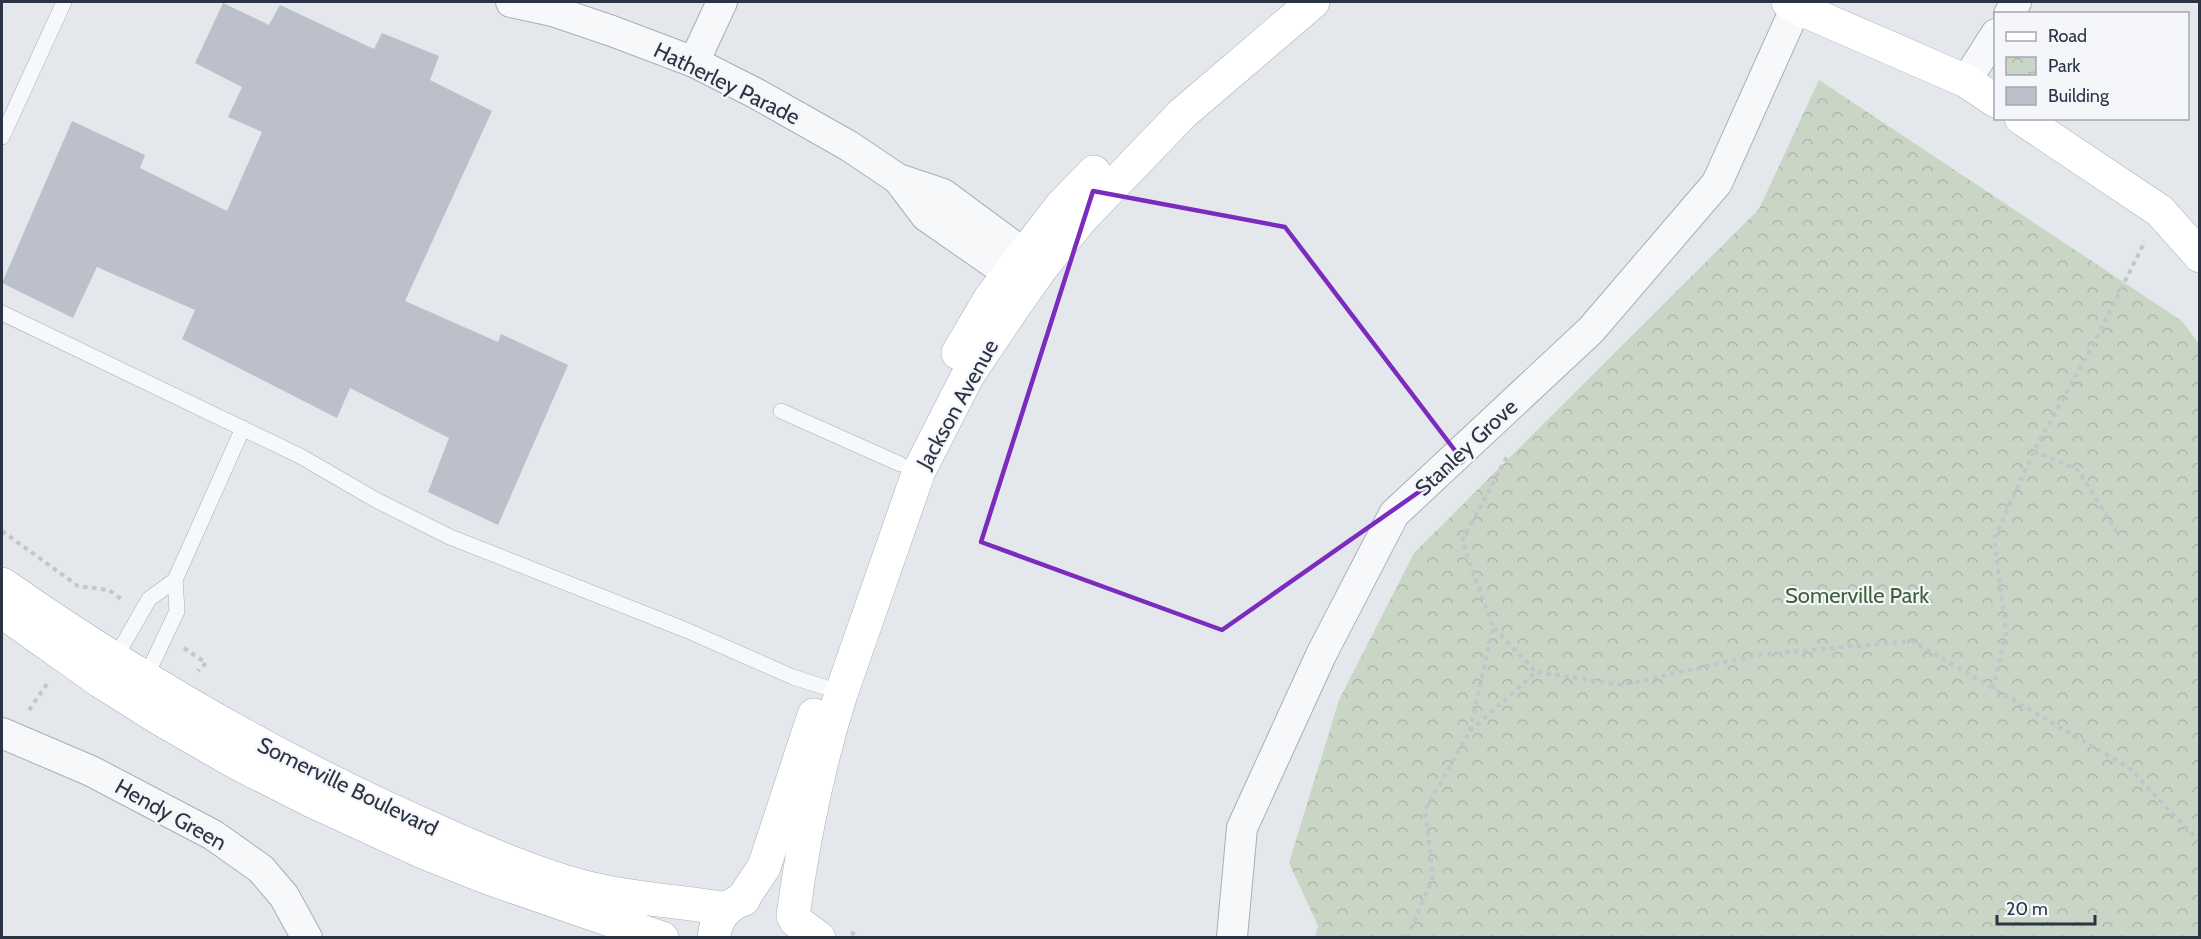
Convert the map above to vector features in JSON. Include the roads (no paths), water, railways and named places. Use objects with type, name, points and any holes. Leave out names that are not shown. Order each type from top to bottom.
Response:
[{"type":"street","name":"Hatherley Parade","points":[[511,2],[553,11],[602,27],[694,62],[757,94],[849,146],[898,179],[926,216],[1026,270]]},
{"type":"street","points":[[694,62],[722,2]]},
{"type":"street","name":"Jackson Avenue","points":[[802,928],[799,873],[829,730],[919,471],[968,375],[1062,206],[1163,103],[1279,2]]},
{"type":"street","name":"Jackson Avenue","points":[[728,915],[764,867],[879,515],[900,464],[949,369],[991,297],[1026,270],[1082,218],[1182,114],[1312,2]]},
{"type":"street","points":[[1792,4],[1966,81],[1994,100]]},
{"type":"street","name":"Stanley Grove","points":[[1232,937],[1242,828],[1321,655],[1394,514],[1591,330],[1717,183],[1792,4]]},
{"type":"street","points":[[1966,81],[1994,36]]},
{"type":"street","points":[[2024,120],[2160,211],[2197,248]]},
{"type":"street","name":"Somerville Boulevard","points":[[2,584],[107,671],[139,690],[237,763],[424,853],[534,896],[662,938]]},
{"type":"street","name":"Somerville Boulevard","points":[[2,611],[63,656],[107,671]]},
{"type":"street","name":"Somerville Boulevard","points":[[139,690],[272,750],[376,804],[462,842],[584,887],[728,915],[756,897],[783,906],[802,928]]},
{"type":"street","name":"Hendy Green","points":[[6,736],[91,771],[213,835],[261,869],[284,896],[307,938]]},
{"type":"lane","points":[[2,137],[64,2]]},
{"type":"lane","points":[[2,313],[300,456],[376,500],[450,537],[686,630],[793,677],[824,687]]},
{"type":"lane","points":[[781,411],[900,464]]},
{"type":"lane","points":[[139,690],[177,611],[175,580],[243,428]]},
{"type":"lane","points":[[107,671],[149,599],[175,580]]},
{"type":"park label","name":"Somerville Park","points":[[1857,595]]}]
